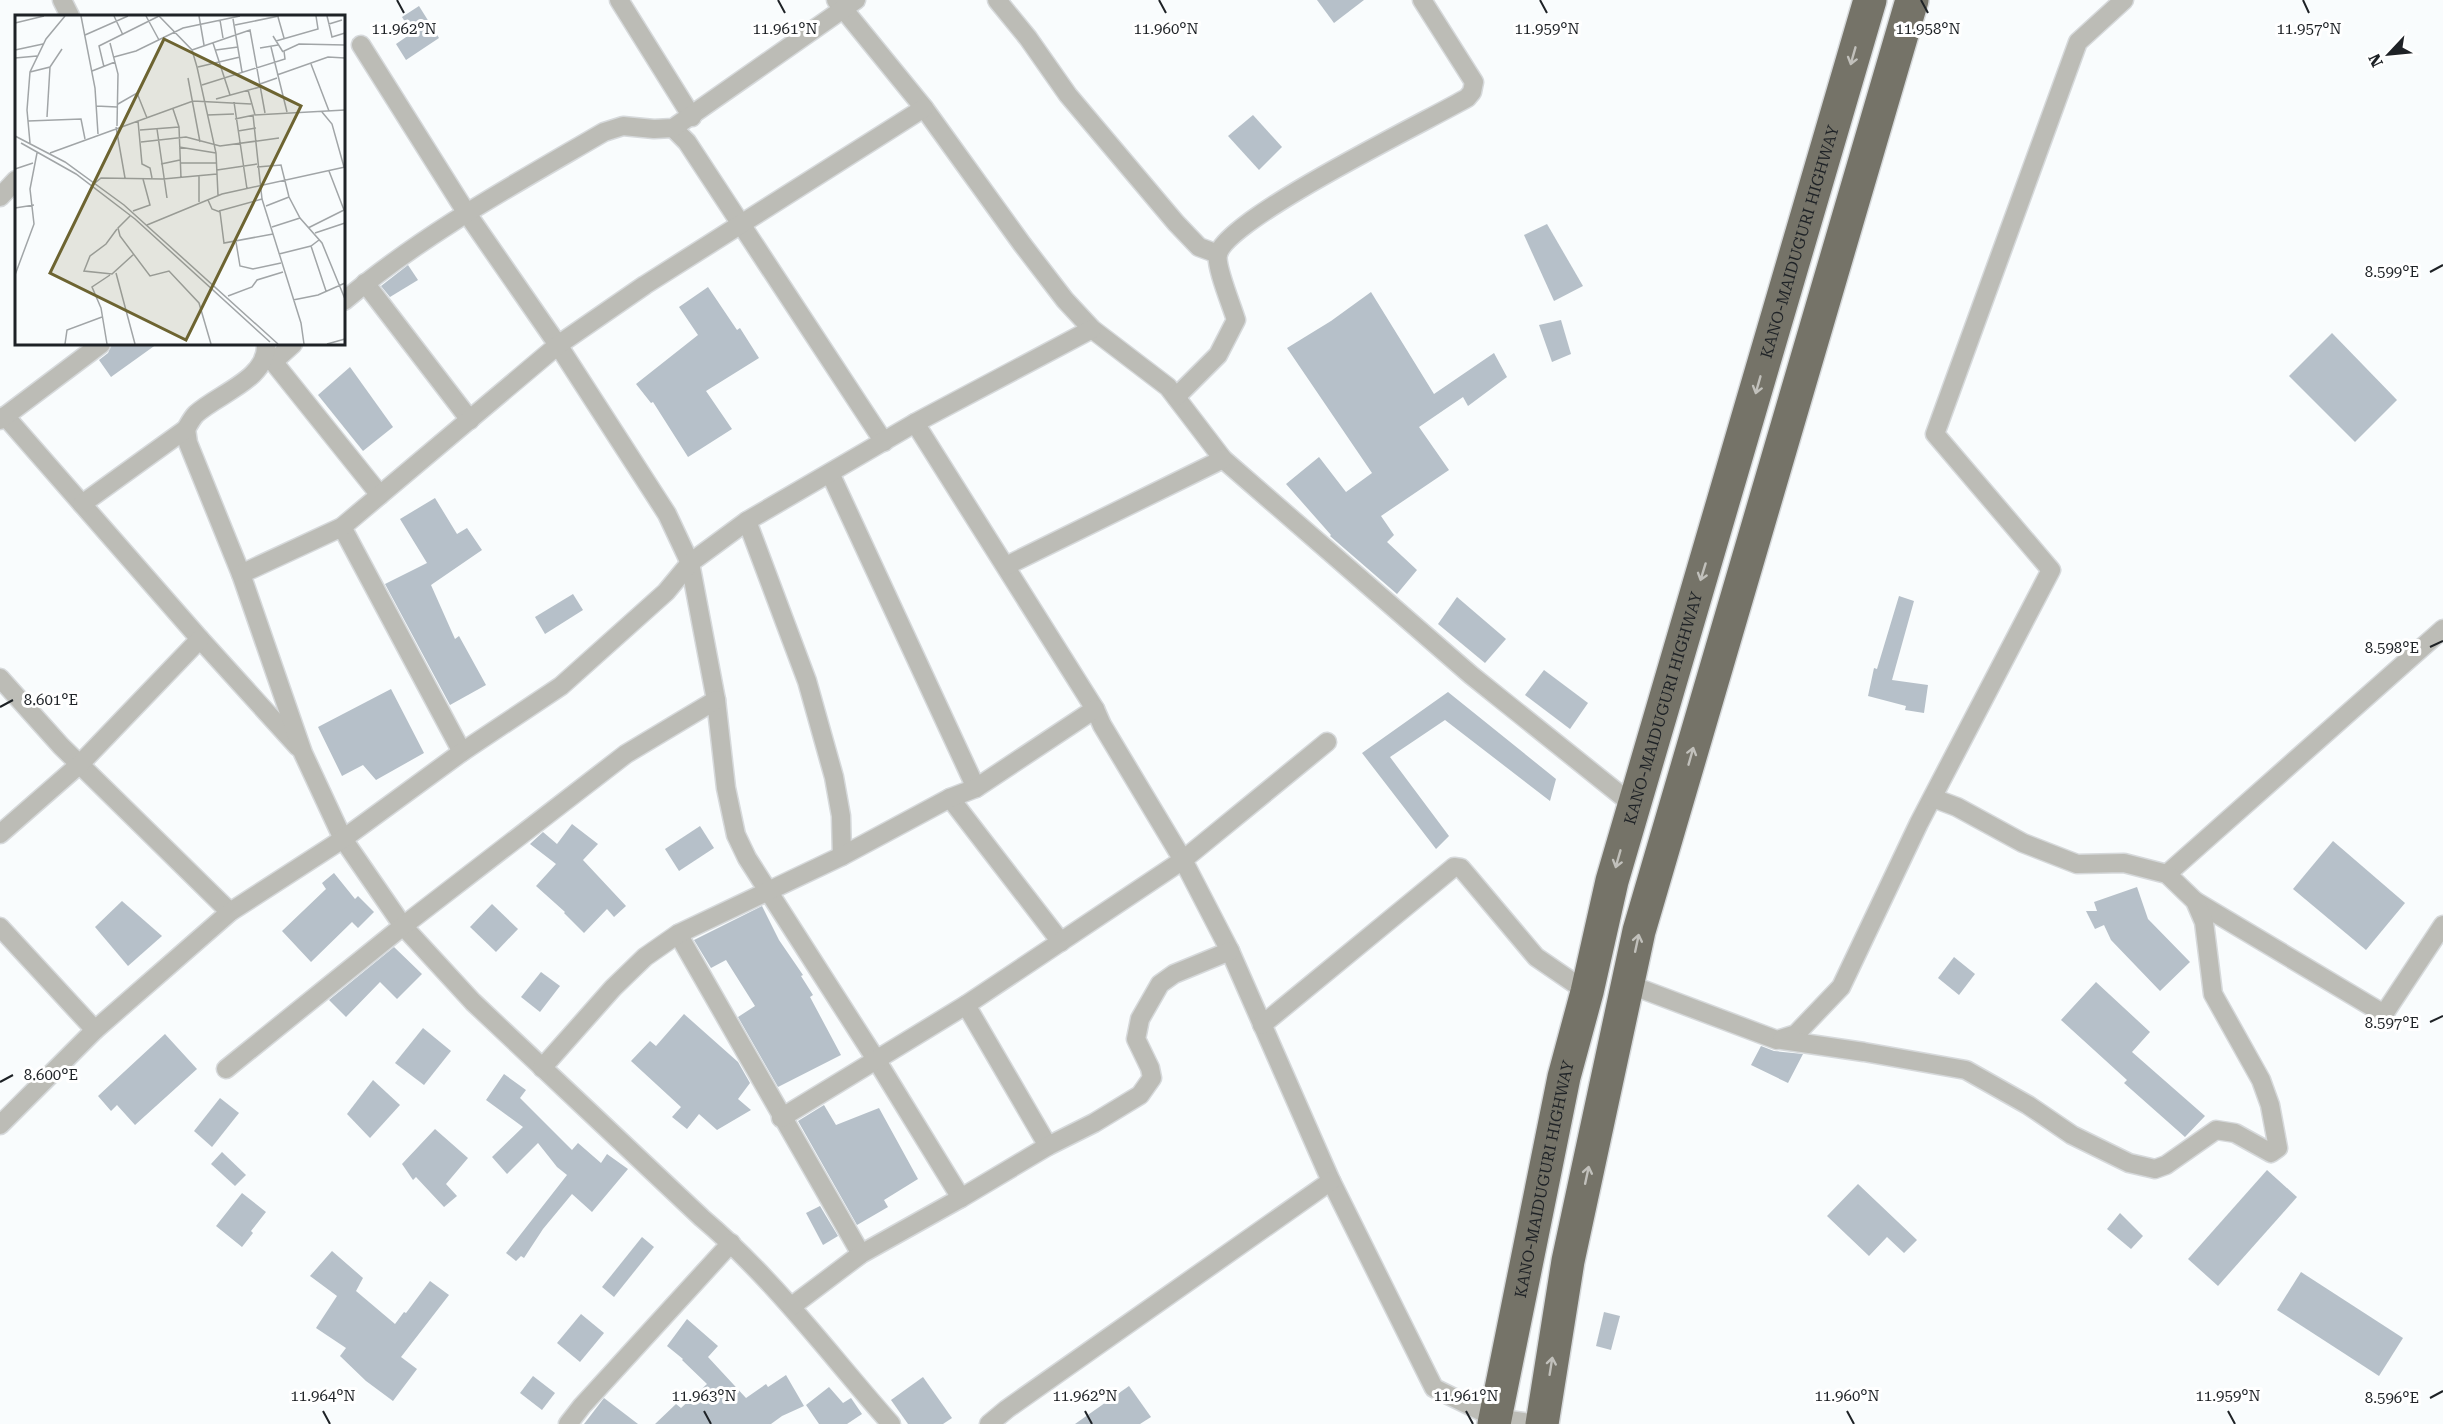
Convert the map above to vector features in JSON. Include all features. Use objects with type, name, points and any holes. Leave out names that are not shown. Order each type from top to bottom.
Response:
[{"type":"highway","name":"KANO-MAIDUGURI HIGHWAY","points":[[1495,1421],[1564,1077],[1587,992],[1612,881],[1870,0]]},
{"type":"highway","points":[[1542,1424],[1569,1261],[1640,931],[1912,0]]},
{"type":"street","points":[[62,0],[70,15]]},
{"type":"street","points":[[620,0],[692,117]]},
{"type":"street","points":[[997,0],[1028,38],[1068,95],[1176,223],[1199,247],[1218,254]]},
{"type":"street","points":[[1176,397],[1218,355],[1236,320],[1217,263],[1223,243],[1260,214],[1319,178],[1467,98],[1472,92],[1474,82],[1422,0]]},
{"type":"street","points":[[1777,1040],[1796,1034],[1841,987],[1919,823],[2051,570],[1935,434],[2078,42],[2124,0]]},
{"type":"street","points":[[345,300],[365,283],[466,212],[604,132],[623,126],[673,128],[692,117],[845,3],[1022,244],[1065,300],[1092,329],[1168,387],[1223,459],[1471,675],[1633,805]]},
{"type":"street","points":[[361,45],[466,212],[558,345],[667,514],[690,563],[716,700],[726,788],[736,835],[747,858],[877,1061],[961,1198]]},
{"type":"street","points":[[241,574],[342,527],[558,345],[645,285],[924,108]]},
{"type":"street","points":[[673,128],[687,142],[884,442]]},
{"type":"street","points":[[0,197],[15,181]]},
{"type":"street","points":[[365,283],[470,420]]},
{"type":"street","points":[[0,1125],[94,1030],[230,912],[344,839],[462,752],[561,686],[666,592],[690,563],[747,521],[915,423],[1092,329]]},
{"type":"street","points":[[99,345],[2,418],[82,504],[303,753]]},
{"type":"street","points":[[82,504],[186,429],[195,414],[253,373],[269,353],[290,345]]},
{"type":"street","points":[[269,353],[380,495]]},
{"type":"street","points":[[915,423],[1095,709],[1102,725],[1183,860],[1230,951],[1331,1181],[1434,1388],[1495,1421],[1537,1424]]},
{"type":"street","points":[[186,429],[188,443],[241,574],[303,753],[344,839],[403,926],[473,1002],[731,1243],[792,1306],[891,1424]]},
{"type":"street","points":[[1006,566],[1223,459]]},
{"type":"street","points":[[830,473],[976,788]]},
{"type":"street","points":[[747,521],[813,703],[834,777],[841,816],[842,856]]},
{"type":"street","points":[[342,527],[462,752]]},
{"type":"street","points":[[2167,874],[2443,629]]},
{"type":"street","points":[[0,834],[80,764],[200,639]]},
{"type":"street","points":[[0,678],[80,764],[230,912]]},
{"type":"street","points":[[226,1069],[403,926],[626,754],[716,700]]},
{"type":"street","points":[[542,1068],[613,988],[645,957],[678,934],[842,856],[950,798],[976,788],[1095,709]]},
{"type":"street","points":[[781,1118],[966,1005],[1183,860],[1327,742]]},
{"type":"street","points":[[950,798],[1061,942]]},
{"type":"street","points":[[1933,798],[1958,807],[2024,843],[2077,864],[2124,863],[2167,874],[2195,901],[2384,1014],[2443,925]]},
{"type":"street","points":[[1262,1025],[1454,867],[1461,868],[1467,874],[1536,957],[1587,992]]},
{"type":"street","points":[[1628,984],[1777,1040],[1966,1070],[2028,1105],[2072,1135],[2129,1163],[2155,1169],[2166,1165],[2216,1130],[2235,1133],[2271,1154],[2278,1148],[2270,1106],[2261,1080],[2213,994],[2204,922],[2195,901]]},
{"type":"street","points":[[0,927],[94,1030]]},
{"type":"street","points":[[678,934],[781,1118],[861,1254]]},
{"type":"street","points":[[792,1306],[861,1254],[1140,1095],[1152,1078],[1150,1068],[1136,1040],[1140,1018],[1160,984],[1174,974],[1230,951]]},
{"type":"street","points":[[966,1005],[1048,1146]]},
{"type":"street","points":[[989,1424],[1091,1349],[1331,1181]]},
{"type":"street","points":[[568,1424],[731,1243]]},
{"type":"building","points":[[1317,0],[1364,0],[1334,23]]},
{"type":"building","points":[[419,6],[439,38],[406,60],[396,44],[412,33],[402,17]]},
{"type":"building","points":[[1253,115],[1282,147],[1259,170],[1228,136]]},
{"type":"building","points":[[1547,224],[1583,286],[1554,301],[1524,235]]},
{"type":"building","points":[[408,265],[418,280],[390,297],[381,286]]},
{"type":"building","points":[[708,287],[737,330],[740,328],[759,358],[706,391],[732,429],[688,457],[653,402],[651,403],[636,384],[698,335],[679,307]]},
{"type":"building","points":[[1371,292],[1434,394],[1494,353],[1507,377],[1468,406],[1463,397],[1419,427],[1449,470],[1381,516],[1394,535],[1387,542],[1417,570],[1397,594],[1330,536],[1286,484],[1319,457],[1346,492],[1372,473],[1287,348],[1331,321]]},
{"type":"building","points":[[1561,320],[1571,354],[1552,362],[1539,325]]},
{"type":"building","points":[[2332,333],[2397,400],[2355,442],[2289,376]]},
{"type":"building","points":[[112,345],[156,345],[111,377],[99,360],[108,353]]},
{"type":"building","points":[[350,367],[393,427],[363,451],[318,395]]},
{"type":"building","points":[[435,498],[457,534],[467,528],[482,550],[431,585],[455,639],[459,636],[486,685],[450,705],[385,584],[427,563],[400,519]]},
{"type":"building","points":[[573,594],[583,610],[545,634],[535,617]]},
{"type":"building","points":[[1899,596],[1914,601],[1892,680],[1928,685],[1924,713],[1905,710],[1906,706],[1868,696],[1874,668],[1877,669]]},
{"type":"building","points":[[1457,597],[1506,639],[1485,663],[1438,624]]},
{"type":"building","points":[[1544,670],[1588,703],[1570,729],[1525,695]]},
{"type":"building","points":[[391,689],[424,753],[376,780],[363,765],[342,776],[318,727]]},
{"type":"building","points":[[1448,692],[1556,779],[1550,801],[1445,720],[1390,757],[1449,836],[1436,849],[1362,753]]},
{"type":"building","points":[[572,824],[598,844],[583,860],[626,906],[614,917],[607,909],[584,933],[536,886],[556,864],[530,844],[543,832],[557,844]]},
{"type":"building","points":[[700,826],[714,848],[679,871],[665,849]]},
{"type":"building","points":[[2333,841],[2405,903],[2366,950],[2293,889]]},
{"type":"building","points":[[334,873],[355,899],[358,896],[374,912],[358,928],[352,922],[311,962],[282,931],[326,889],[322,883]]},
{"type":"building","points":[[2137,887],[2148,919],[2190,962],[2160,991],[2111,940],[2104,925],[2095,929],[2086,911],[2097,911],[2094,902]]},
{"type":"building","points":[[122,901],[162,936],[128,966],[95,927]]},
{"type":"building","points":[[492,904],[518,929],[496,952],[470,927]]},
{"type":"building","points":[[762,906],[779,940],[803,975],[801,976],[813,995],[810,997],[841,1055],[778,1087],[738,1017],[755,1006],[726,960],[711,968],[694,940]]},
{"type":"building","points":[[394,947],[422,974],[397,999],[380,982],[346,1017],[329,1000]]},
{"type":"building","points":[[1954,957],[1975,974],[1959,995],[1938,978]]},
{"type":"building","points":[[541,972],[560,986],[540,1012],[521,997]]},
{"type":"building","points":[[2096,982],[2150,1032],[2132,1052],[2205,1116],[2185,1137],[2124,1083],[2127,1080],[2061,1020]]},
{"type":"building","points":[[684,1014],[738,1062],[750,1083],[738,1099],[751,1110],[717,1130],[699,1114],[687,1129],[672,1117],[681,1107],[631,1061],[650,1041],[656,1046]]},
{"type":"building","points":[[423,1028],[451,1051],[424,1085],[395,1063]]},
{"type":"building","points":[[165,1034],[197,1069],[135,1125],[117,1105],[111,1111],[98,1096]]},
{"type":"building","points":[[1761,1046],[1774,1051],[1803,1054],[1788,1083],[1751,1065]]},
{"type":"building","points":[[504,1074],[526,1090],[520,1098],[572,1150],[578,1143],[601,1163],[607,1154],[628,1169],[592,1212],[572,1194],[543,1229],[524,1258],[521,1256],[516,1261],[506,1253],[567,1175],[557,1167],[538,1143],[507,1174],[492,1157],[523,1127],[486,1100]]},
{"type":"building","points":[[373,1080],[400,1105],[370,1138],[347,1114]]},
{"type":"building","points":[[220,1098],[239,1113],[212,1147],[194,1131]]},
{"type":"building","points":[[824,1105],[836,1125],[879,1108],[918,1179],[884,1200],[888,1207],[857,1225],[798,1121]]},
{"type":"building","points":[[435,1129],[468,1158],[446,1184],[457,1196],[444,1207],[416,1177],[413,1180],[402,1164]]},
{"type":"building","points":[[222,1152],[246,1175],[235,1186],[211,1164]]},
{"type":"building","points":[[2267,1170],[2297,1197],[2218,1286],[2188,1259]]},
{"type":"building","points":[[1858,1184],[1917,1240],[1904,1253],[1887,1237],[1869,1256],[1827,1216]]},
{"type":"building","points":[[242,1193],[266,1212],[242,1247],[216,1226]]},
{"type":"building","points":[[820,1206],[838,1236],[823,1245],[806,1213]]},
{"type":"building","points":[[2120,1213],[2143,1236],[2131,1249],[2107,1229]]},
{"type":"building","points":[[642,1237],[654,1247],[614,1297],[602,1287]]},
{"type":"building","points":[[332,1251],[363,1278],[356,1291],[395,1324],[430,1281],[449,1295],[401,1357],[417,1369],[393,1401],[366,1381],[340,1356],[346,1348],[316,1328],[337,1296],[310,1276]]},
{"type":"building","points":[[2301,1272],[2403,1338],[2379,1376],[2277,1310]]},
{"type":"building","points":[[1604,1312],[1620,1316],[1611,1350],[1596,1346]]},
{"type":"building","points":[[581,1314],[604,1333],[580,1362],[557,1343]]},
{"type":"building","points":[[687,1319],[718,1346],[708,1357],[746,1398],[766,1384],[768,1387],[786,1375],[804,1406],[771,1424],[655,1424],[676,1404],[681,1408],[707,1384],[667,1346]]},
{"type":"building","points":[[533,1376],[555,1393],[542,1410],[520,1393]]},
{"type":"building","points":[[923,1377],[952,1418],[943,1424],[908,1424],[891,1400]]},
{"type":"building","points":[[1129,1386],[1151,1417],[1140,1424],[1075,1424]]},
{"type":"building","points":[[829,1387],[843,1403],[851,1398],[862,1414],[847,1424],[819,1424],[806,1405]]},
{"type":"building","points":[[604,1398],[638,1424],[584,1424]]}]
